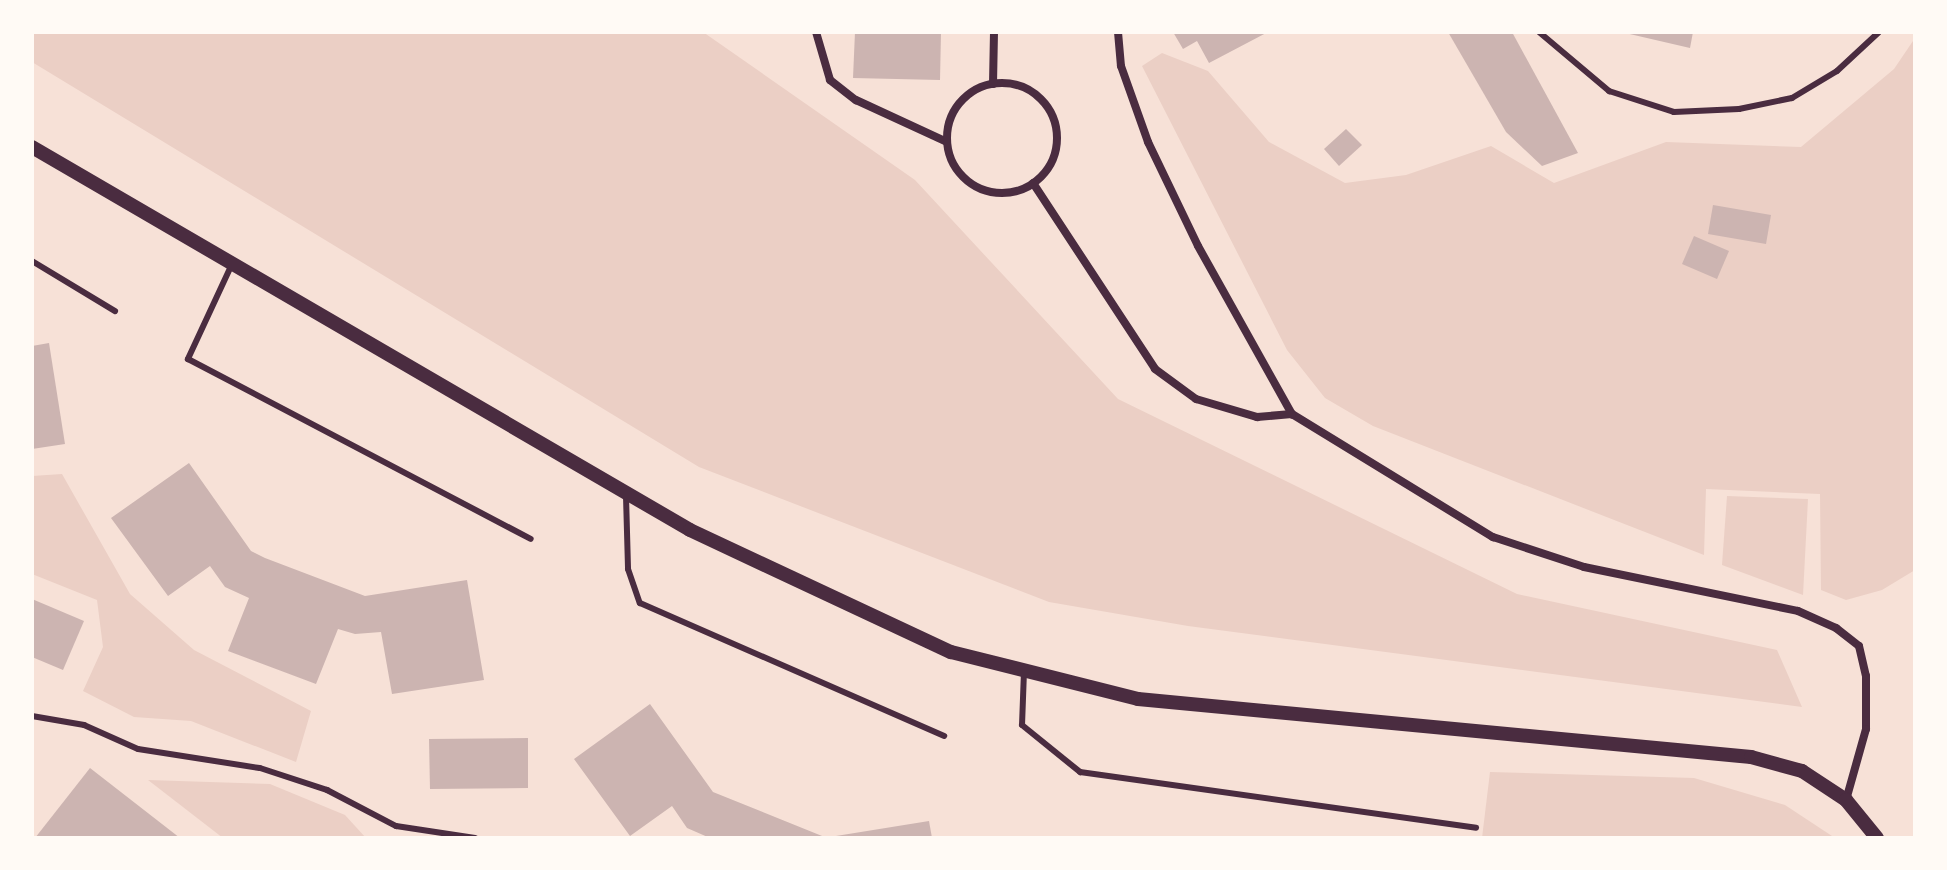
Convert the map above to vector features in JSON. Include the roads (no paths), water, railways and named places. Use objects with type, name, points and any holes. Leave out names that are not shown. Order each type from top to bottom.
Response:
[{"type":"street","points":[[816,32],[830,80],[856,100],[947,142]]},
{"type":"street","points":[[993,84],[994,32]]},
{"type":"street","points":[[1118,32],[1121,66],[1148,142],[1198,246],[1292,414],[1493,537],[1584,567],[1798,611],[1836,628],[1859,646],[1866,676],[1866,729],[1846,800]]},
{"type":"street","points":[[993,84],[1027,89],[1052,116],[1055,153],[1033,183],[998,193],[979,188],[952,162],[947,142],[954,111],[978,88],[993,84]]},
{"type":"street","points":[[32,147],[690,530],[951,652],[1138,699],[1751,757],[1802,771],[1846,800],[1877,838]]},
{"type":"street","points":[[1033,183],[1155,369],[1196,399],[1257,417],[1292,414]]},
{"type":"lane","points":[[1539,32],[1609,91],[1674,112],[1739,109],[1792,98],[1837,71],[1879,32]]},
{"type":"lane","points":[[32,261],[115,311]]},
{"type":"lane","points":[[232,264],[188,359],[531,539]]},
{"type":"lane","points":[[626,492],[628,569],[640,603],[944,736]]},
{"type":"lane","points":[[1024,671],[1022,725],[1080,772],[1476,828]]},
{"type":"lane","points":[[32,716],[84,725],[138,749],[260,768],[327,790],[396,826],[475,838]]}]
